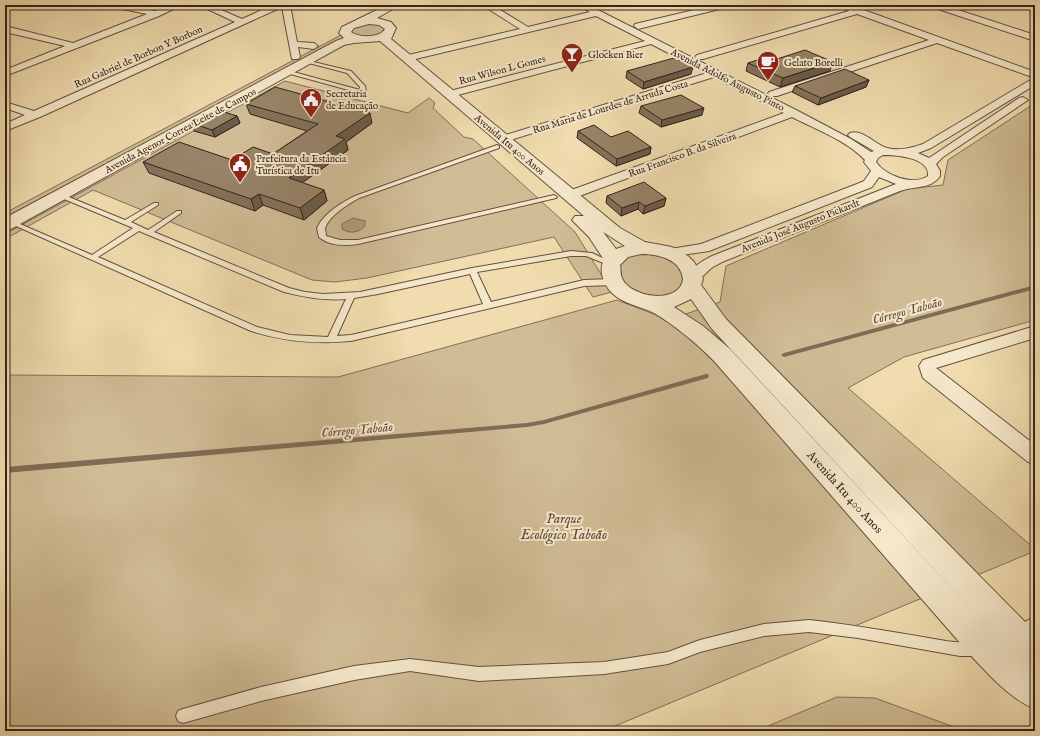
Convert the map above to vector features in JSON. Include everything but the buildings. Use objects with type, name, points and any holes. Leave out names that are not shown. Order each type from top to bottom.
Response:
[{"type":"street","points":[[116,5],[156,14]]},
{"type":"street","points":[[5,73],[178,5]]},
{"type":"street","points":[[203,5],[242,22]]},
{"type":"street","name":"Rua Gabriel de Borbon Y Borbon","points":[[5,128],[280,5]]},
{"type":"street","points":[[286,5],[298,54]]},
{"type":"street","points":[[362,22],[395,5]]},
{"type":"street","points":[[486,5],[526,29]]},
{"type":"street","name":"Avenida Adolfo Augusto Pinto","points":[[582,5],[597,9],[638,26],[886,152]]},
{"type":"street","points":[[638,26],[725,5]]},
{"type":"street","points":[[840,5],[1035,75]]},
{"type":"street","points":[[935,5],[1035,38]]},
{"type":"street","points":[[1028,5],[1035,7]]},
{"type":"street","points":[[362,22],[376,22],[387,29],[390,17],[406,9]]},
{"type":"street","points":[[407,58],[526,29],[597,9]]},
{"type":"street","name":"Avenida Adolfo Augusto Pinto","points":[[597,9],[653,41],[851,143],[863,151],[871,159]]},
{"type":"street","points":[[700,57],[858,11]]},
{"type":"street","name":"Avenida Agenor Correa Leite de Campos","points":[[83,167],[344,31],[350,26],[362,22]]},
{"type":"street","points":[[5,29],[75,46]]},
{"type":"street","name":"Avenida Agenor Correa Leite de Campos","points":[[8,223],[286,72],[298,54],[361,39],[387,29]]},
{"type":"street","name":"Avenida Itu 400 Anos","points":[[387,29],[385,40],[450,94],[554,197],[595,233],[612,269]]},
{"type":"street","name":"Avenida Itu 400 Anos","points":[[344,31],[346,35],[378,44],[500,143],[570,195],[614,232],[641,248]]},
{"type":"street","points":[[773,94],[937,40]]},
{"type":"street","name":"Rua Wilson L Gomes","points":[[450,94],[653,41]]},
{"type":"street","name":"Rua Maria de Lourdes de Arruda Costa","points":[[500,143],[716,73]]},
{"type":"street","points":[[906,154],[926,146],[1035,81]]},
{"type":"street","points":[[912,183],[896,180],[877,171],[872,165],[871,159],[876,154],[886,152],[906,154],[929,164],[939,155],[1035,93]]},
{"type":"street","points":[[5,105],[36,115]]},
{"type":"street","name":"Rua Francisco B. da Silveira","points":[[570,195],[794,113]]},
{"type":"street","name":"Avenida José Augusto Pickardt","points":[[692,281],[707,264],[716,258],[896,188],[912,183],[929,181],[934,178],[935,174],[934,169],[929,164]]},
{"type":"street","name":"Avenida José Augusto Pickardt","points":[[669,253],[704,248],[861,187],[868,184],[877,171]]},
{"type":"street","points":[[641,248],[655,249],[669,253],[685,263],[692,281],[683,296],[676,299],[648,302],[630,296],[617,287],[612,269],[628,251],[641,248]]},
{"type":"street","name":"Avenida Itu 400 Anos","points":[[692,281],[707,310],[718,324],[1028,634],[1035,671]]},
{"type":"street","name":"Avenida Itu 400 Anos","points":[[648,302],[675,315],[704,337],[722,355],[986,649],[1012,675],[1035,693]]},
{"type":"street","points":[[1035,332],[929,364],[927,366],[929,373],[1035,456]]},
{"type":"street","points":[[986,649],[1028,634]]},
{"type":"lane","points":[[286,72],[362,92],[364,89],[349,72],[298,54]]},
{"type":"lane","points":[[500,143],[356,197],[347,202],[326,220],[321,227],[323,237],[340,243],[358,242],[554,197]]},
{"type":"lane","points":[[59,195],[300,295],[316,297],[351,296],[472,270],[564,254],[586,254],[612,269]]},
{"type":"lane","points":[[125,223],[156,204]]},
{"type":"lane","points":[[148,233],[179,212]]},
{"type":"lane","points":[[8,223],[260,331],[290,339],[312,341],[331,340],[370,334],[584,282],[612,269]]},
{"type":"lane","points":[[92,258],[138,228]]},
{"type":"lane","points":[[472,270],[488,305]]},
{"type":"lane","points":[[331,340],[351,296]]},
{"type":"lane","points":[[183,716],[261,694],[354,673],[410,665],[478,674],[604,668],[668,658],[700,646],[764,630],[809,626],[858,632],[960,650],[986,649]]},
{"type":"green space","points":[[375,23],[388,29],[375,36],[351,34],[351,29],[361,24]]},
{"type":"green space","points":[[341,35],[346,39],[5,220],[5,213]]},
{"type":"green space","points":[[285,81],[408,113],[429,98],[435,103],[433,108],[464,137],[473,139],[575,232],[612,292],[593,297],[554,237],[367,278],[335,282],[312,280],[93,190],[7,238],[5,237],[5,234]]},
{"type":"green space","name":"Parque Ecológico Taboão","points":[[1035,103],[1035,320],[904,357],[848,388],[1035,549],[1035,551],[603,731],[5,731],[5,375],[338,377],[617,300],[669,320],[720,302],[726,266],[907,189],[943,185],[948,160]]},
{"type":"green space","points":[[638,253],[653,253],[673,260],[686,276],[679,290],[663,295],[650,296],[638,292],[623,284],[619,265],[626,257]]},
{"type":"green space","points":[[837,697],[875,698],[965,731],[756,731]]},
{"type":"shaded area","points":[[353,218],[365,221],[365,226],[354,232],[348,232],[342,229],[342,224]]},
{"type":"waterway","name":"Córrego Taboão","points":[[784,355],[1035,287]]},
{"type":"waterway","name":"Córrego Taboão","points":[[5,470],[527,425],[544,422],[706,376]]},
{"type":"place","name":"Glocken Bier","points":[[572,74]]},
{"type":"place","name":"Gelato Borelli","points":[[768,82]]},
{"type":"place","name":"Secretaria de Educação","points":[[311,118]]},
{"type":"place","name":"Prefeitura da Estância Turística de Itu","points":[[240,184]]}]
